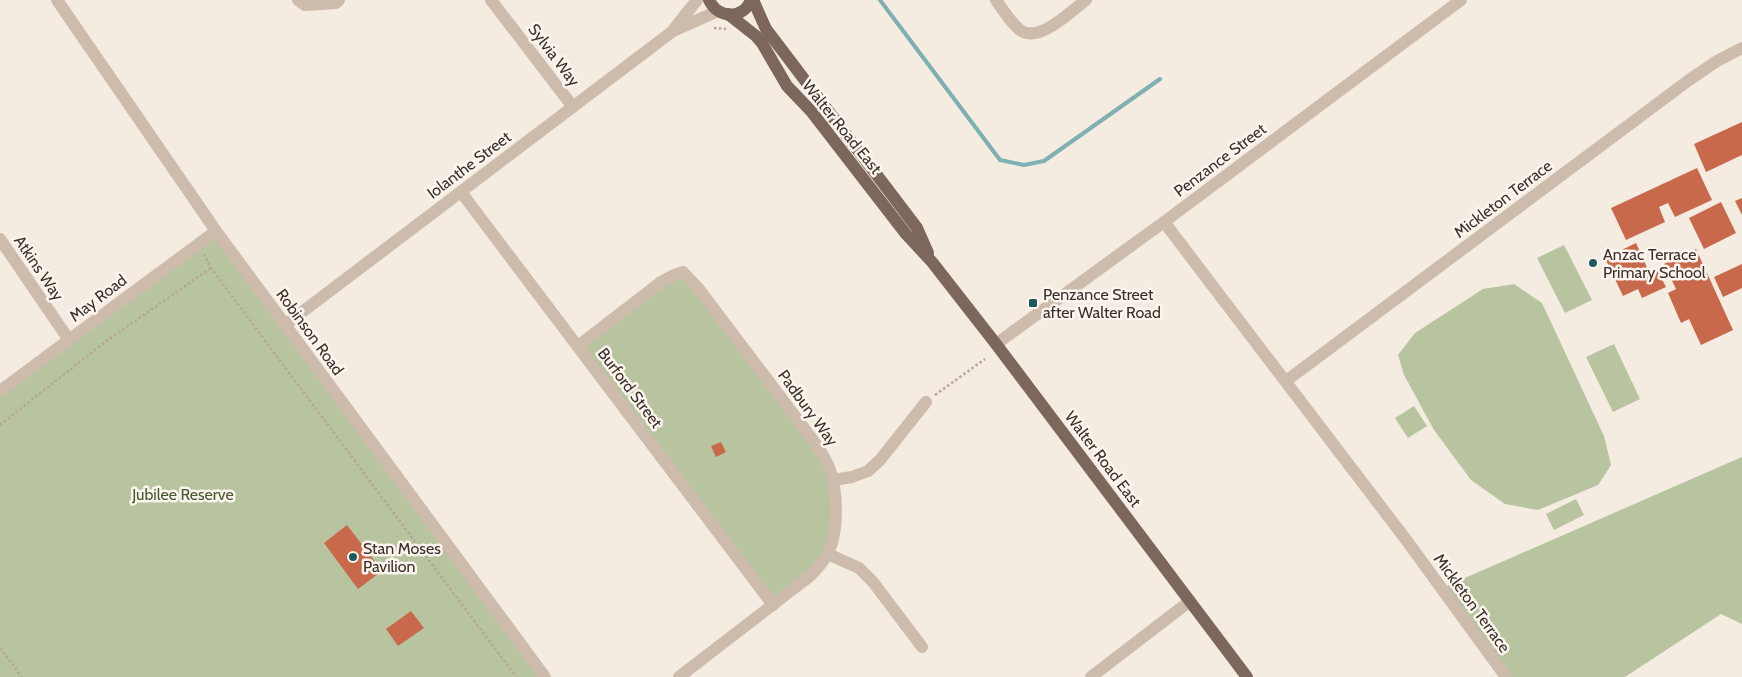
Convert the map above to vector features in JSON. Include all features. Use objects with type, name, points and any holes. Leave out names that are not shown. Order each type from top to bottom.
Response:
[{"type":"main road","name":"Walter Road East","points":[[709,0],[713,8],[723,12],[756,36],[762,43],[787,86],[811,111],[906,234],[932,262],[996,344],[1247,677]]},
{"type":"main road","name":"Walter Road East","points":[[752,0],[766,29],[917,228],[932,262]]},
{"type":"main road","points":[[723,12],[736,15],[743,12],[752,0]]},
{"type":"street","name":"Robinson Road","points":[[57,0],[216,231],[545,677]]},
{"type":"street","points":[[298,0],[305,5],[336,3],[339,0]]},
{"type":"street","name":"Sylvia Way","points":[[491,0],[573,107]]},
{"type":"street","name":"Iolanthe Street","points":[[285,325],[673,31],[697,0]]},
{"type":"street","points":[[996,0],[1019,30],[1033,34],[1041,33],[1049,28],[1086,0]]},
{"type":"street","name":"Penzance Street","points":[[996,344],[1164,222],[1461,0]]},
{"type":"street","name":"Iolanthe Street","points":[[673,31],[723,12]]},
{"type":"street","name":"Mickleton Terrace","points":[[1286,381],[1689,80],[1716,61],[1742,48]]},
{"type":"street","name":"Burford Street","points":[[461,192],[773,605]]},
{"type":"street","name":"Mickleton Terrace","points":[[1164,222],[1407,541],[1506,677]]},
{"type":"street","name":"May Road","points":[[0,392],[216,231]]},
{"type":"street","name":"Atkins Way","points":[[0,239],[69,340]]},
{"type":"street","name":"Padbury Way","points":[[578,346],[661,282],[683,272],[695,284],[816,444],[829,466],[833,480],[836,508],[835,524],[828,554],[820,566],[810,576],[679,677]]},
{"type":"street","points":[[833,480],[852,477],[868,471],[880,460],[926,402]]},
{"type":"street","points":[[828,554],[858,568],[874,582],[922,647]]},
{"type":"street","points":[[1091,677],[1190,601]]},
{"type":"path","points":[[202,248],[211,268],[516,677]]},
{"type":"path","points":[[0,426],[105,342],[211,268]]},
{"type":"path","points":[[926,402],[985,359]]},
{"type":"path","points":[[0,648],[22,677]]},
{"type":"green space","name":"Jubilee Reserve","points":[[216,231],[545,677],[0,677],[0,391]]},
{"type":"green space","points":[[1564,245],[1592,300],[1565,313],[1537,258]]},
{"type":"green space","points":[[683,272],[816,444],[833,480],[828,554],[773,605],[578,346]]},
{"type":"green space","points":[[1514,284],[1542,303],[1604,436],[1611,465],[1598,485],[1538,510],[1505,504],[1471,480],[1434,430],[1404,375],[1398,355],[1415,333],[1483,289]]},
{"type":"green space","points":[[1614,344],[1640,399],[1613,412],[1586,357]]},
{"type":"green space","points":[[1414,406],[1427,426],[1408,438],[1395,418]]},
{"type":"green space","points":[[1742,457],[1742,624],[1721,614],[1625,677],[1506,677],[1442,588]]},
{"type":"green space","points":[[1576,499],[1584,515],[1554,530],[1546,514]]},
{"type":"building","points":[[1742,122],[1742,155],[1706,172],[1694,144]]},
{"type":"building","points":[[1697,168],[1712,200],[1675,217],[1668,203],[1659,207],[1665,222],[1626,240],[1611,208]]},
{"type":"building","points":[[1742,198],[1742,215],[1735,201]]},
{"type":"building","points":[[1721,202],[1736,233],[1704,249],[1689,218]]},
{"type":"building","points":[[1636,243],[1649,272],[1657,269],[1666,287],[1642,298],[1638,289],[1623,296],[1605,258]]},
{"type":"building","points":[[1696,249],[1733,330],[1701,345],[1689,319],[1681,323],[1668,293],[1676,289],[1664,264]]},
{"type":"building","points":[[1742,264],[1742,288],[1723,297],[1714,277]]},
{"type":"building","points":[[721,442],[726,452],[716,457],[711,446]]},
{"type":"building","name":"Stan Moses Pavilion","points":[[347,525],[382,571],[358,589],[324,543]]},
{"type":"building","points":[[411,611],[424,628],[398,646],[386,629]]},
{"type":"waterway","points":[[880,0],[1000,160],[1024,165],[1044,161],[1160,79]]},
{"type":"place","name":"Anzac Terrace Primary School","points":[[1593,263]]},
{"type":"place","name":"Penzance Street after Walter Road","points":[[1033,303]]},
{"type":"place","name":"Stan Moses Pavilion","points":[[353,557]]}]
